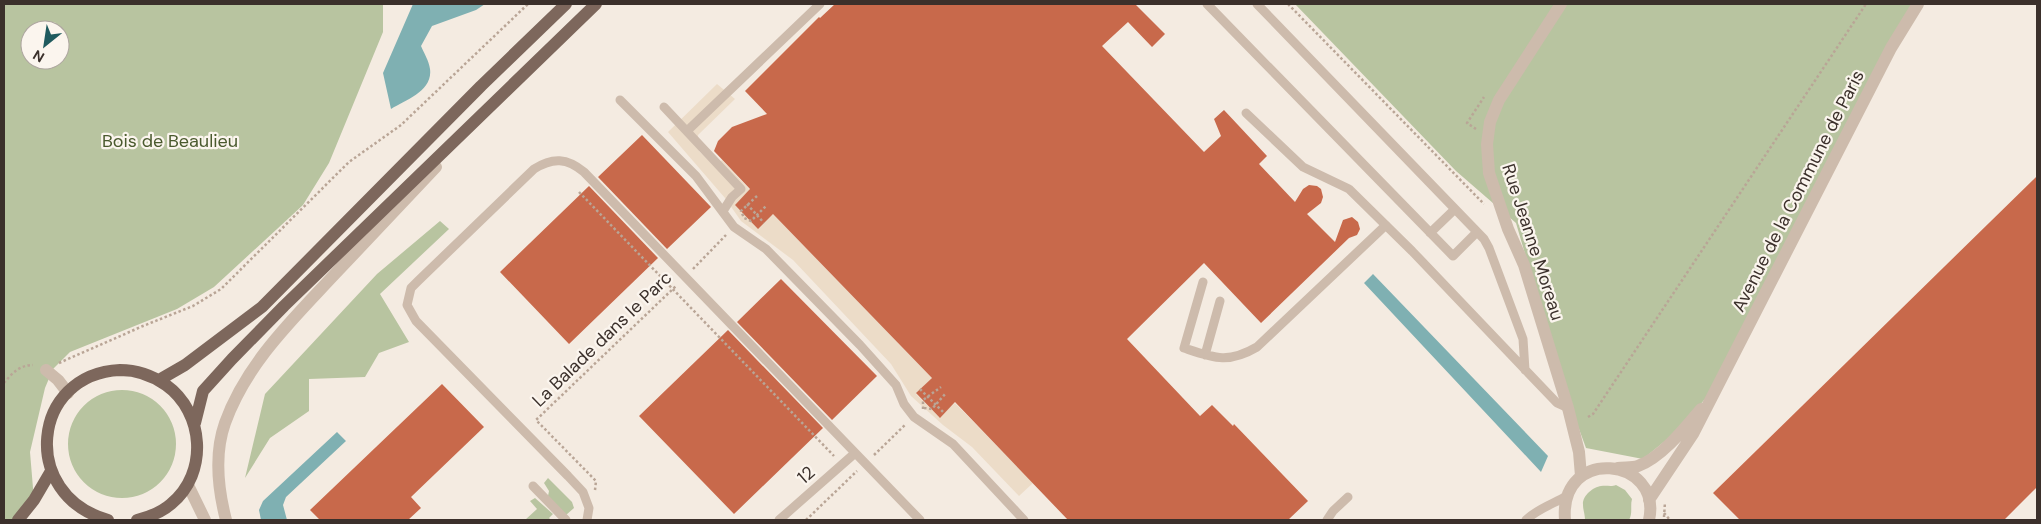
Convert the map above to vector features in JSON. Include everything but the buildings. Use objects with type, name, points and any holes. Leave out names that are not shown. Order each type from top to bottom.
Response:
[{"type":"main road","points":[[159,380],[185,365],[262,307],[481,86],[566,4]]},
{"type":"main road","points":[[195,423],[204,392],[232,359],[284,306],[596,4]]},
{"type":"main road","points":[[108,520],[90,518],[58,486],[51,471],[47,446],[50,422],[58,406],[68,393],[83,381],[101,373],[121,370],[140,372],[159,380],[175,391],[187,406],[195,423],[198,444],[197,458],[188,484],[172,503],[154,518],[138,520]]},
{"type":"main road","points":[[18,520],[34,500],[51,471]]},
{"type":"street","name":"Rue Jeanne Moreau","points":[[1562,4],[1499,100],[1490,122],[1487,144],[1489,173],[1508,229],[1524,265],[1568,408],[1578,452],[1581,476]]},
{"type":"street","name":"Avenue de la Commune de Paris","points":[[1650,500],[1693,434],[1891,48],[1918,4]]},
{"type":"street","points":[[226,520],[217,468],[224,425],[240,389],[256,362],[292,319],[520,77]]},
{"type":"street","points":[[46,370],[58,380],[68,393]]},
{"type":"street","name":"Avenue de la Commune de Paris","points":[[1581,476],[1592,470],[1604,467],[1638,466],[1653,457],[1683,429],[1712,396]]},
{"type":"street","points":[[1616,468],[1628,472],[1645,488],[1650,500],[1651,513],[1649,520]]},
{"type":"street","points":[[1565,520],[1566,496],[1572,485],[1581,476]]},
{"type":"street","points":[[188,484],[205,520]]},
{"type":"lane","points":[[687,132],[820,4]]},
{"type":"lane","points":[[1208,4],[1453,256],[1477,232]]},
{"type":"lane","points":[[1257,4],[1477,232],[1489,248],[1524,339],[1525,370]]},
{"type":"lane","points":[[620,100],[696,176],[734,227],[766,249],[854,339],[896,385],[904,404],[914,417],[952,444],[1024,520]]},
{"type":"lane","points":[[664,108],[741,188],[732,197],[723,211]]},
{"type":"lane","points":[[1246,113],[1303,167],[1349,189],[1557,403],[1568,408]]},
{"type":"lane","points":[[587,520],[589,508],[583,492],[544,449],[416,321],[407,305],[411,288],[418,280],[534,169],[544,162],[560,159],[575,164],[584,172],[854,454],[920,520]]},
{"type":"lane","points":[[1430,233],[1455,209]]},
{"type":"lane","points":[[1203,282],[1184,348],[1205,356],[1229,359],[1242,356],[1257,347],[1386,225]]},
{"type":"lane","points":[[1205,356],[1220,302]]},
{"type":"lane","name":"12","points":[[778,520],[854,454]]},
{"type":"lane","points":[[533,486],[566,520]]},
{"type":"lane","points":[[1526,520],[1541,509],[1552,505],[1566,496]]},
{"type":"lane","points":[[1327,520],[1333,511],[1348,498]]},
{"type":"path","points":[[4,383],[10,375],[22,366],[32,365],[46,370],[143,326],[193,306],[221,289],[349,162],[401,125],[528,4]]},
{"type":"path","points":[[1288,4],[1488,208]]},
{"type":"path","points":[[1588,417],[1593,414],[1866,4]]},
{"type":"path","points":[[579,192],[842,464]]},
{"type":"path","points":[[757,196],[741,211],[744,218],[751,221],[766,206]]},
{"type":"path","points":[[741,198],[764,223]]},
{"type":"path","name":"La Balade dans le Parc","points":[[589,508],[595,491],[596,481],[536,420],[744,218]]},
{"type":"path","points":[[924,408],[923,400],[941,388]]},
{"type":"path","points":[[920,390],[944,413]]},
{"type":"path","points":[[914,417],[924,408],[932,409],[946,393]]},
{"type":"path","points":[[1664,513],[1670,520]]},
{"type":"green space","name":"Bois de Beaulieu","points":[[4,4],[383,4],[383,32],[329,163],[303,205],[214,287],[177,309],[70,352],[53,369],[45,388],[30,452],[34,500],[18,520],[4,520]]},
{"type":"green space","points":[[1295,4],[1916,4],[1709,394],[1682,427],[1643,459],[1586,448],[1565,391],[1516,223],[1456,171]]},
{"type":"green space","points":[[440,221],[449,229],[380,294],[409,342],[379,353],[365,377],[309,379],[309,411],[270,438],[245,478],[265,394],[377,274]]},
{"type":"green space","points":[[122,390],[143,394],[160,406],[172,423],[176,444],[172,465],[160,482],[143,494],[122,498],[101,494],[84,482],[72,465],[68,444],[72,423],[84,406],[101,394]]},
{"type":"green space","points":[[548,478],[572,502],[574,508],[566,515],[548,496],[549,491],[544,483]]},
{"type":"green space","points":[[1616,485],[1625,490],[1632,499],[1629,520],[1585,520],[1583,502],[1586,495],[1598,487]]},
{"type":"green space","points":[[535,498],[553,514],[549,518],[551,520],[525,520],[537,509],[530,501]]},
{"type":"shaded area","points":[[717,84],[735,99],[698,135],[699,151],[715,167],[722,160],[750,190],[735,205],[758,228],[773,214],[932,378],[916,394],[939,417],[955,403],[1033,483],[1019,496],[972,447],[943,425],[911,396],[891,364],[793,260],[741,221],[725,198],[668,132]]},
{"type":"water","points":[[413,4],[485,4],[476,10],[432,26],[421,46],[428,60],[430,77],[423,89],[417,94],[391,109],[383,73]]},
{"type":"water","points":[[1373,274],[1548,456],[1541,472],[1364,283]]},
{"type":"water","points":[[337,432],[346,441],[286,497],[283,505],[287,520],[261,520],[259,510],[263,501]]}]
